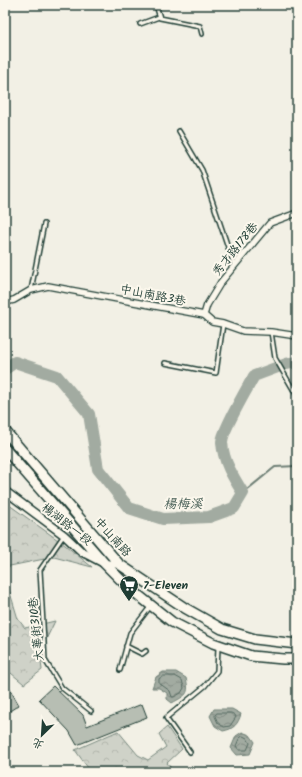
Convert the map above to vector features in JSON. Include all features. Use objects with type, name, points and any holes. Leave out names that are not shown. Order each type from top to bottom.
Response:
[{"type":"main road","name":"中山南路","points":[[5,431],[119,564],[185,608],[222,629],[255,639],[297,644]]},
{"type":"main road","name":"中山南路","points":[[5,449],[128,587],[172,622],[218,645],[251,656],[297,659]]},
{"type":"street","name":"秀才路178巷","points":[[204,315],[207,305],[221,282],[270,223],[297,213]]},
{"type":"street","name":"中山南路3巷","points":[[5,302],[14,300],[31,290],[48,286],[204,315],[212,322],[243,331],[271,332],[297,336]]},
{"type":"street","name":"楊湖路一段","points":[[5,491],[64,535],[82,552],[106,564],[119,564]]},
{"type":"lane","points":[[156,5],[159,17]]},
{"type":"lane","points":[[140,24],[159,17],[200,26],[202,34]]},
{"type":"lane","points":[[179,131],[202,170],[235,267]]},
{"type":"lane","points":[[31,290],[44,224]]},
{"type":"lane","points":[[165,363],[216,373],[223,324]]},
{"type":"lane","points":[[271,332],[275,358],[297,396]]},
{"type":"lane","name":"大華街310巷","points":[[64,535],[40,570],[45,660],[62,688],[91,711]]},
{"type":"lane","points":[[120,670],[130,633],[152,605]]},
{"type":"lane","points":[[190,752],[166,718],[205,686],[217,671],[218,645]]},
{"type":"lane","points":[[126,646],[142,654],[146,651]]},
{"type":"green space","points":[[5,502],[65,545],[92,567],[54,557],[5,567]]},
{"type":"green space","points":[[5,576],[18,619],[25,628],[55,621],[40,652],[42,670],[24,684],[5,668]]},
{"type":"green space","points":[[167,727],[182,749],[167,763],[174,772],[91,772],[75,750],[118,731],[138,755],[148,760],[166,747],[159,734]]},
{"type":"water","points":[[163,672],[176,672],[186,678],[186,694],[172,703],[167,699],[167,693],[159,688],[152,688],[156,677]]},
{"type":"water","points":[[214,709],[232,709],[241,714],[235,726],[223,731],[215,726],[210,716]]},
{"type":"water","points":[[242,732],[250,735],[255,742],[250,754],[237,755],[231,748],[236,736]]},
{"type":"building","points":[[5,681],[19,705],[5,714]]},
{"type":"building","points":[[53,686],[83,715],[87,726],[142,704],[147,717],[77,745],[69,731],[39,699]]},
{"type":"waterway","name":"楊梅溪","points":[[5,369],[15,362],[57,376],[89,414],[98,469],[129,508],[163,519],[209,517],[234,508],[243,493],[232,475],[224,456],[222,442],[226,429],[254,376],[286,364],[297,362]]},
{"type":"waterway","points":[[243,493],[275,467],[297,466]]},
{"type":"place","name":"7-Eleven","points":[[129,602]]}]
